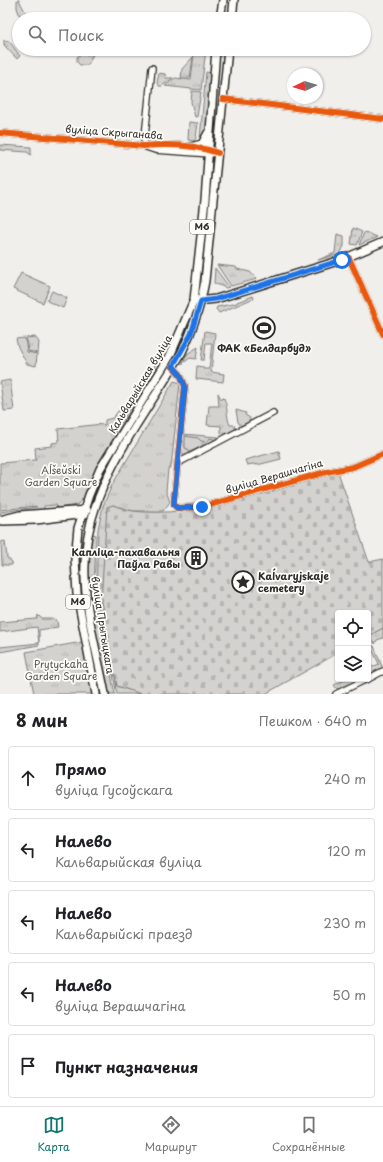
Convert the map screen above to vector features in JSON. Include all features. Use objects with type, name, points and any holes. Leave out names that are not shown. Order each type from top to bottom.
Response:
[{"type":"main road","points":[[221,12],[224,0]]},
{"type":"main road","points":[[233,12],[234,0]]},
{"type":"main road","name":"Кальварыйская вуліца","points":[[93,511],[114,462],[191,334],[198,301],[215,56]]},
{"type":"main road","name":"Кальварыйская вуліца","points":[[83,512],[100,469],[166,363],[198,301],[205,281],[227,56]]},
{"type":"main road","points":[[212,90],[217,95],[223,96]]},
{"type":"main road","points":[[187,148],[202,144],[210,127]]},
{"type":"main road","points":[[198,301],[216,299],[349,258],[383,242]]},
{"type":"main road","points":[[166,363],[173,366]]},
{"type":"main road","points":[[0,520],[20,515],[93,511]]},
{"type":"main road","name":"вуліца Прытыцкага","points":[[93,511],[87,536],[85,577],[105,694]]},
{"type":"main road","name":"вуліца Прытыцкага","points":[[83,512],[76,546],[75,576],[96,694]]},
{"type":"street","points":[[144,146],[152,68]]},
{"type":"street","points":[[223,96],[245,101],[383,119]]},
{"type":"street","name":"вуліца Скрыганава","points":[[0,133],[85,142],[144,146],[157,145],[208,152]]},
{"type":"street","name":"вуліца Скрыганава","points":[[144,146],[156,150],[218,153]]},
{"type":"street","points":[[349,258],[383,334]]},
{"type":"street","points":[[173,366],[180,374],[185,386],[178,463]]},
{"type":"street","points":[[178,463],[232,436],[273,413]]},
{"type":"street","name":"вуліца Верашчагіна","points":[[178,463],[174,499],[174,505],[177,508],[202,507],[332,470],[360,465],[383,454]]},
{"type":"street","points":[[371,677],[383,671]]},
{"type":"street","points":[[336,694],[362,682]]},
{"type":"green space","points":[[17,0],[19,0],[25,12],[18,12]]},
{"type":"green space","points":[[4,40],[9,41],[12,45],[12,54],[4,45]]},
{"type":"green space","points":[[92,56],[88,65],[80,65],[77,62],[77,57]]},
{"type":"green space","points":[[194,56],[205,56],[201,90],[165,86],[175,78],[191,80]]},
{"type":"green space","points":[[193,57],[190,78],[181,78],[182,69]]},
{"type":"green space","points":[[206,72],[211,73],[206,133],[203,139],[200,138]]},
{"type":"green space","points":[[159,73],[165,74],[166,78],[173,78],[162,86],[159,86],[157,83]]},
{"type":"green space","points":[[192,91],[201,92],[197,117],[195,117],[191,102]]},
{"type":"green space","points":[[189,122],[198,123],[196,138],[194,141],[188,140]]},
{"type":"green space","points":[[0,145],[31,147],[31,155],[27,152],[0,150]]},
{"type":"green space","points":[[353,228],[362,232],[357,245],[351,244]]},
{"type":"green space","points":[[365,232],[377,237],[359,245],[364,233]]},
{"type":"green space","points":[[337,234],[344,236],[344,246],[340,254],[318,260],[335,253]]},
{"type":"green space","points":[[217,265],[236,267],[237,269],[250,272],[257,279],[231,286]]},
{"type":"green space","points":[[215,268],[229,287],[226,288],[214,283]]},
{"type":"green space","points":[[21,273],[50,286],[43,303],[13,289]]},
{"type":"green space","points":[[52,291],[67,298],[63,308],[47,301]]},
{"type":"green space","points":[[253,296],[254,298],[219,313],[216,309],[217,307],[237,303]]},
{"type":"green space","points":[[205,331],[215,333],[211,372],[224,374],[223,382],[196,379],[197,366],[203,367],[203,369],[209,369],[212,343],[206,343],[204,360],[201,360]]},
{"type":"green space","points":[[35,337],[39,342],[38,353],[28,351],[26,338]]},
{"type":"green space","points":[[25,338],[27,352],[37,354],[36,366],[27,364],[18,347],[16,339]]},
{"type":"green space","points":[[198,347],[196,359],[190,358],[182,364],[187,354]]},
{"type":"green space","points":[[164,353],[167,354],[141,396],[140,392],[159,358]]},
{"type":"green space","points":[[10,380],[14,410],[4,411],[0,382]]},
{"type":"green space","points":[[174,381],[180,383],[171,467],[168,469],[166,491],[170,502],[163,511],[133,511],[113,505],[101,602],[117,686],[141,694],[117,694],[96,595],[98,529],[103,506],[112,485]]},
{"type":"green space","points":[[218,393],[221,399],[224,398],[230,425],[234,425],[236,429],[229,433],[221,433],[221,426],[207,425],[209,406],[219,406]]},
{"type":"green space","name":"Aĺšeŭski Garden Square","points":[[136,399],[139,400],[102,459],[84,497],[77,505],[57,508],[56,505],[44,506],[44,511],[0,516],[0,512],[37,507],[0,510],[0,463],[36,460],[35,448],[52,446],[52,443],[59,442],[58,429],[102,424],[105,425],[105,420],[113,418],[119,410],[123,412],[112,430],[115,432]]},
{"type":"green space","points":[[236,410],[246,413],[245,415],[250,418],[249,426],[243,429],[238,422]]},
{"type":"green space","points":[[183,434],[219,438],[188,456],[184,455],[181,450]]},
{"type":"green space","points":[[185,436],[198,438],[201,441],[207,442],[210,438],[217,440],[189,452],[188,449],[185,448]]},
{"type":"green space","points":[[279,451],[281,459],[257,465],[247,465],[245,460]]},
{"type":"green space","name":"Kaĺvaryjskaje cemetery","points":[[338,472],[369,562],[383,559],[383,628],[371,634],[371,610],[335,610],[335,655],[265,694],[141,694],[117,686],[101,602],[107,507],[113,505],[133,511],[182,511],[209,507],[263,494]]},
{"type":"green space","points":[[92,534],[96,535],[94,596],[115,694],[109,694],[96,634],[90,594],[89,554]]},
{"type":"green space","points":[[5,541],[7,558],[12,562],[12,565],[2,565],[1,542]]},
{"type":"green space","points":[[38,615],[42,619],[52,619],[57,621],[58,627],[39,630],[39,643],[37,627],[0,632],[0,622],[37,619]]},
{"type":"green space","points":[[383,628],[383,638],[377,640],[375,644],[374,641],[371,642],[371,634]]},
{"type":"green space","name":"Prytyckaha Garden Square","points":[[82,642],[92,694],[34,694],[26,652]]},
{"type":"green space","points":[[39,643],[39,645],[0,652],[0,647]]},
{"type":"green space","points":[[374,646],[383,669],[371,675],[371,668],[379,664],[371,647]]},
{"type":"green space","points":[[340,682],[356,682],[339,689],[334,685]]},
{"type":"cycle path","points":[[223,99],[383,119]]},
{"type":"cycle path","points":[[0,133],[144,146],[181,146],[200,148],[218,153]]},
{"type":"cycle path","points":[[349,258],[383,334]]},
{"type":"cycle path","points":[[173,367],[180,374],[185,386],[174,499],[174,505],[177,508],[202,507],[326,472],[353,467],[383,454]]},
{"type":"place","name":"ФАК «Белдарбуд»","points":[[264,328]]},
{"type":"place","name":"Капліца-пахавальня Паўла Равы","points":[[196,558]]},
{"type":"place","name":"Kaĺvaryjskaje cemetery","points":[[243,582]]},
{"type":"route","points":[[202,507],[177,508],[174,505],[185,386],[179,372],[173,366],[191,334],[201,301],[216,299],[342,260]]}]
